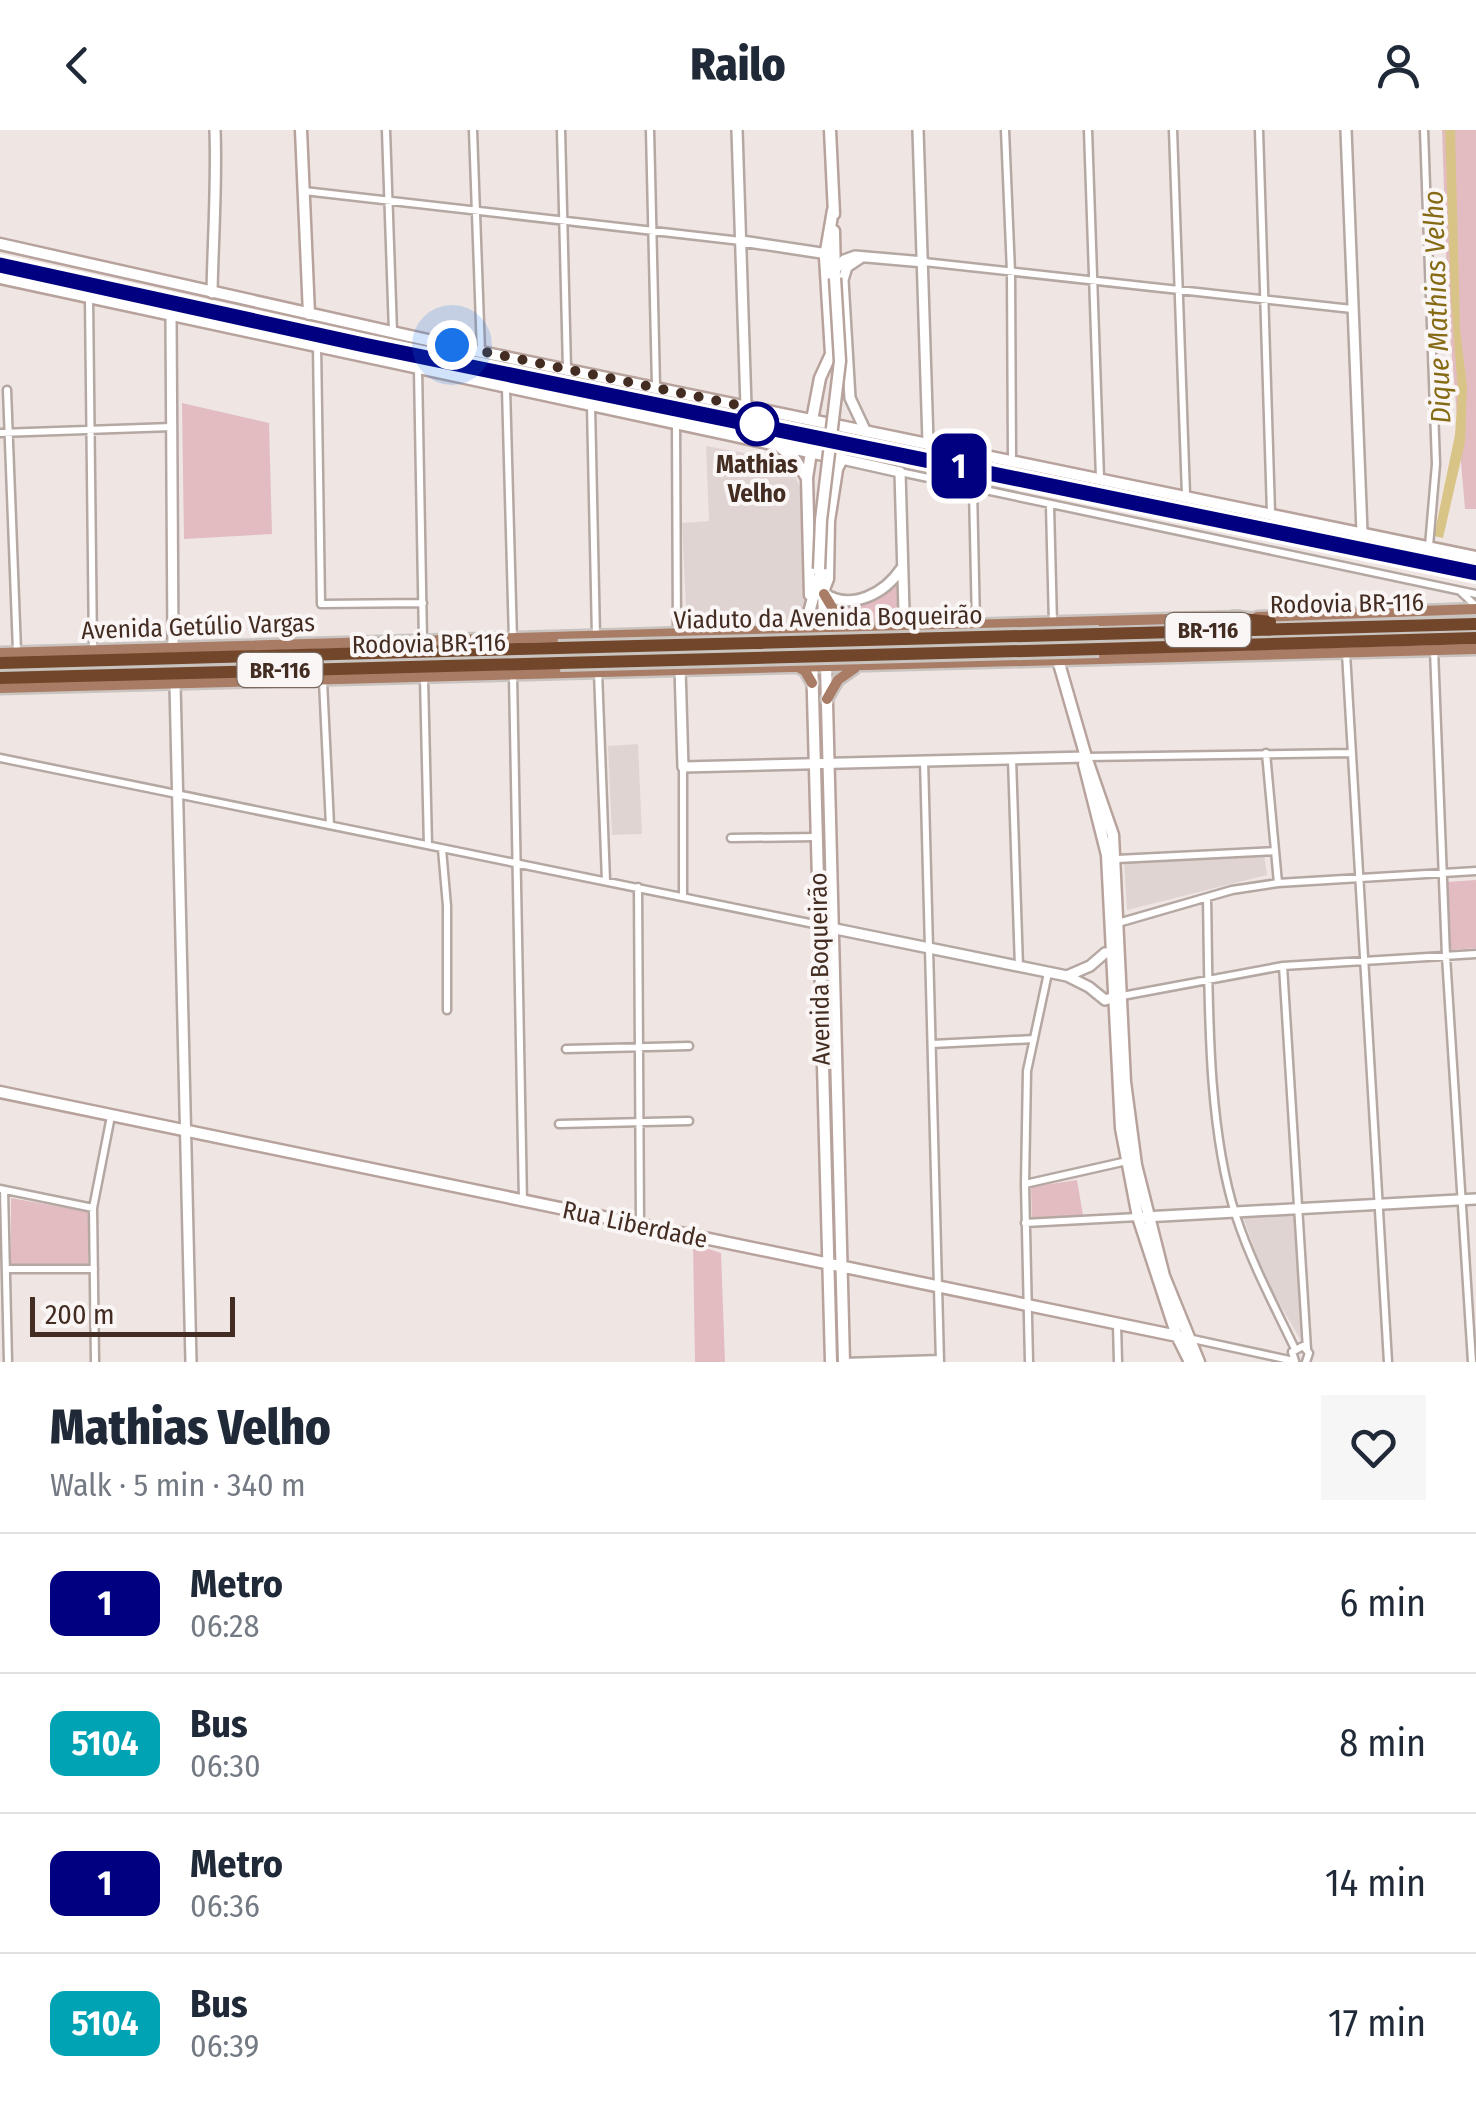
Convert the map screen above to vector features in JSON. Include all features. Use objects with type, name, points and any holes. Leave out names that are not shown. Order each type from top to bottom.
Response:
[{"type":"highway","name":"BR-116","points":[[1234,618],[1317,628]]},
{"type":"highway","name":"Rodovia BR-116","points":[[1099,634],[1476,624]]},
{"type":"highway","name":"Viaduto da Avenida Boqueirão","points":[[559,655],[1099,634]]},
{"type":"highway","name":"Rodovia BR-116","points":[[1100,649],[1476,638]]},
{"type":"highway","name":"BR-116","points":[[210,656],[267,645]]},
{"type":"highway","name":"BR-116","points":[[1298,653],[1337,645],[1476,647]]},
{"type":"highway","name":"Viaduto da Avenida Boqueirão","points":[[559,655],[1100,649]]},
{"type":"highway","name":"Rodovia BR-116","points":[[0,663],[210,656],[559,655]]},
{"type":"highway","name":"Rodovia BR-116","points":[[0,678],[559,655]]},
{"type":"highway","name":"BR-116","points":[[211,672],[267,680]]},
{"type":"main road","points":[[302,130],[309,314]]},
{"type":"main road","points":[[812,420],[820,378],[831,354],[825,252],[834,210],[830,130]]},
{"type":"main road","name":"Avenida Boqueirão","points":[[834,210],[840,360],[820,520],[819,573],[810,612],[818,925],[834,1266],[844,1362]]},
{"type":"main road","points":[[0,244],[481,352],[1476,557]]},
{"type":"main road","points":[[0,278],[676,422],[839,461],[830,509],[828,579],[824,592],[836,616],[856,630]]},
{"type":"main road","points":[[774,444],[794,458],[807,478]]},
{"type":"main road","points":[[796,632],[805,628],[810,612],[810,452]]},
{"type":"main road","name":"Avenida Boqueirão","points":[[819,573],[824,592],[832,928],[831,1362]]},
{"type":"main road","name":"Avenida Getúlio Vargas","points":[[0,653],[811,632],[1428,613],[1476,608]]},
{"type":"main road","points":[[870,630],[857,648],[870,664]]},
{"type":"main road","points":[[765,633],[779,652],[766,667]]},
{"type":"main road","points":[[0,688],[1298,653],[1337,645],[1434,650],[1476,647]]},
{"type":"main road","points":[[1058,660],[1114,835],[1117,858],[1113,952]]},
{"type":"main road","points":[[827,699],[845,673],[870,664]]},
{"type":"main road","points":[[797,666],[812,683]]},
{"type":"main road","points":[[1086,757],[1084,764],[1107,856],[1116,924],[1112,938],[1121,1128],[1142,1217],[1190,1362]]},
{"type":"main road","points":[[1114,998],[1142,1217]]},
{"type":"main road","name":"Rua Liberdade","points":[[0,1092],[1182,1337]]},
{"type":"main road","points":[[1182,1337],[1199,1362]]},
{"type":"street","points":[[212,293],[211,247],[217,196],[215,130]]},
{"type":"street","points":[[386,130],[393,332]]},
{"type":"street","points":[[474,130],[481,352]]},
{"type":"street","points":[[561,130],[567,369]]},
{"type":"street","points":[[650,130],[656,386]]},
{"type":"street","points":[[737,130],[746,406]]},
{"type":"street","points":[[918,130],[928,442]]},
{"type":"street","points":[[1005,130],[1012,272],[1012,460]]},
{"type":"street","points":[[1088,130],[1100,478]]},
{"type":"street","points":[[1173,130],[1186,495]]},
{"type":"street","points":[[1259,130],[1270,513]]},
{"type":"street","points":[[1346,130],[1362,532]]},
{"type":"street","points":[[1424,130],[1436,464],[1429,546]]},
{"type":"street","points":[[304,191],[825,252],[835,274]]},
{"type":"street","points":[[835,274],[849,257],[862,257],[1352,309]]},
{"type":"street","points":[[862,257],[847,267],[844,280],[850,398],[866,432]]},
{"type":"street","points":[[89,298],[93,650]]},
{"type":"street","points":[[171,316],[173,646]]},
{"type":"street","points":[[317,346],[320,604],[423,603]]},
{"type":"street","points":[[418,369],[424,641]]},
{"type":"street","points":[[506,386],[513,640]]},
{"type":"street","points":[[7,390],[4,433],[17,653]]},
{"type":"street","points":[[591,404],[596,637]]},
{"type":"street","points":[[676,422],[677,634]]},
{"type":"street","points":[[4,433],[172,427]]},
{"type":"street","points":[[839,461],[1476,594]]},
{"type":"street","points":[[886,629],[902,617],[900,472]]},
{"type":"street","points":[[973,489],[976,626]]},
{"type":"street","points":[[1050,506],[1052,624]]},
{"type":"street","points":[[824,592],[838,601],[856,600],[887,586],[903,566]]},
{"type":"street","points":[[1459,590],[1476,608]]},
{"type":"street","points":[[1337,645],[1352,753],[1388,1362]]},
{"type":"street","points":[[1434,650],[1446,956],[1472,1362]]},
{"type":"street","points":[[680,668],[683,896]]},
{"type":"street","points":[[598,671],[606,880]]},
{"type":"street","points":[[513,675],[523,1202]]},
{"type":"street","points":[[424,677],[428,845]]},
{"type":"street","points":[[323,680],[330,825]]},
{"type":"street","points":[[175,684],[191,1362]]},
{"type":"street","points":[[1266,753],[1278,883]]},
{"type":"street","points":[[683,767],[1352,753]]},
{"type":"street","points":[[0,758],[1048,972],[1114,998],[1284,966],[1476,954]]},
{"type":"street","points":[[1012,758],[1019,967]]},
{"type":"street","points":[[844,1362],[940,1360],[924,760]]},
{"type":"street","points":[[731,838],[816,838]]},
{"type":"street","points":[[442,849],[448,1010]]},
{"type":"street","points":[[1117,858],[1275,851]]},
{"type":"street","points":[[1116,924],[1206,898],[1278,883],[1476,871]]},
{"type":"street","points":[[638,887],[640,1226]]},
{"type":"street","points":[[1206,898],[1220,1134],[1236,1214],[1294,1356]]},
{"type":"street","points":[[1066,976],[1113,952]]},
{"type":"street","points":[[1284,966],[1307,1362]]},
{"type":"street","points":[[1029,1362],[1024,1184],[1027,1071],[1048,972]]},
{"type":"street","points":[[932,1044],[1034,1039]]},
{"type":"street","points":[[566,1049],[689,1046]]},
{"type":"street","points":[[95,1362],[93,1208],[111,1116]]},
{"type":"street","points":[[559,1124],[689,1120]]},
{"type":"street","points":[[1024,1184],[1127,1161]]},
{"type":"street","points":[[8,1362],[2,1189],[93,1208]]},
{"type":"street","points":[[1025,1223],[1476,1199]]},
{"type":"street","points":[[6,1269],[94,1269]]},
{"type":"street","points":[[1117,1324],[1118,1362]]},
{"type":"street","name":"Rua Liberdade","points":[[1182,1337],[1270,1356],[1294,1356],[1307,1349]]},
{"type":"shaded area","points":[[1442,130],[1476,130],[1476,509],[1465,509],[1448,310]]},
{"type":"shaded area","name":"Dique Mathias Velho","points":[[1445,130],[1455,130],[1460,330],[1467,386],[1465,442],[1443,538],[1434,536],[1455,435],[1458,391]]},
{"type":"shaded area","points":[[182,403],[269,423],[272,534],[184,539]]},
{"type":"shaded area","points":[[706,446],[778,459],[793,470],[801,490],[805,622],[687,628],[682,523],[709,521]]},
{"type":"shaded area","points":[[899,582],[900,611],[890,624],[850,621],[838,611],[835,602],[861,602]]},
{"type":"shaded area","points":[[638,744],[642,834],[612,835],[608,746]]},
{"type":"shaded area","points":[[1264,854],[1267,875],[1127,910],[1124,862]]},
{"type":"shaded area","points":[[1476,880],[1476,948],[1451,950],[1447,882]]},
{"type":"shaded area","points":[[1077,1180],[1083,1215],[1032,1218],[1031,1187]]},
{"type":"shaded area","points":[[11,1198],[88,1212],[88,1265],[11,1264]]},
{"type":"shaded area","points":[[1295,1213],[1301,1341],[1265,1278],[1243,1217]]},
{"type":"shaded area","points":[[693,1244],[721,1253],[725,1362],[695,1362]]},
{"type":"railway","points":[[0,265],[364,345],[1476,573]]},
{"type":"metro line","name":"1","points":[[0,265],[364,345],[1476,573]]},
{"type":"place","name":"Mathias Velho","points":[[757,424]]},
{"type":"route","points":[[452,345],[771,412],[757,424]]}]
